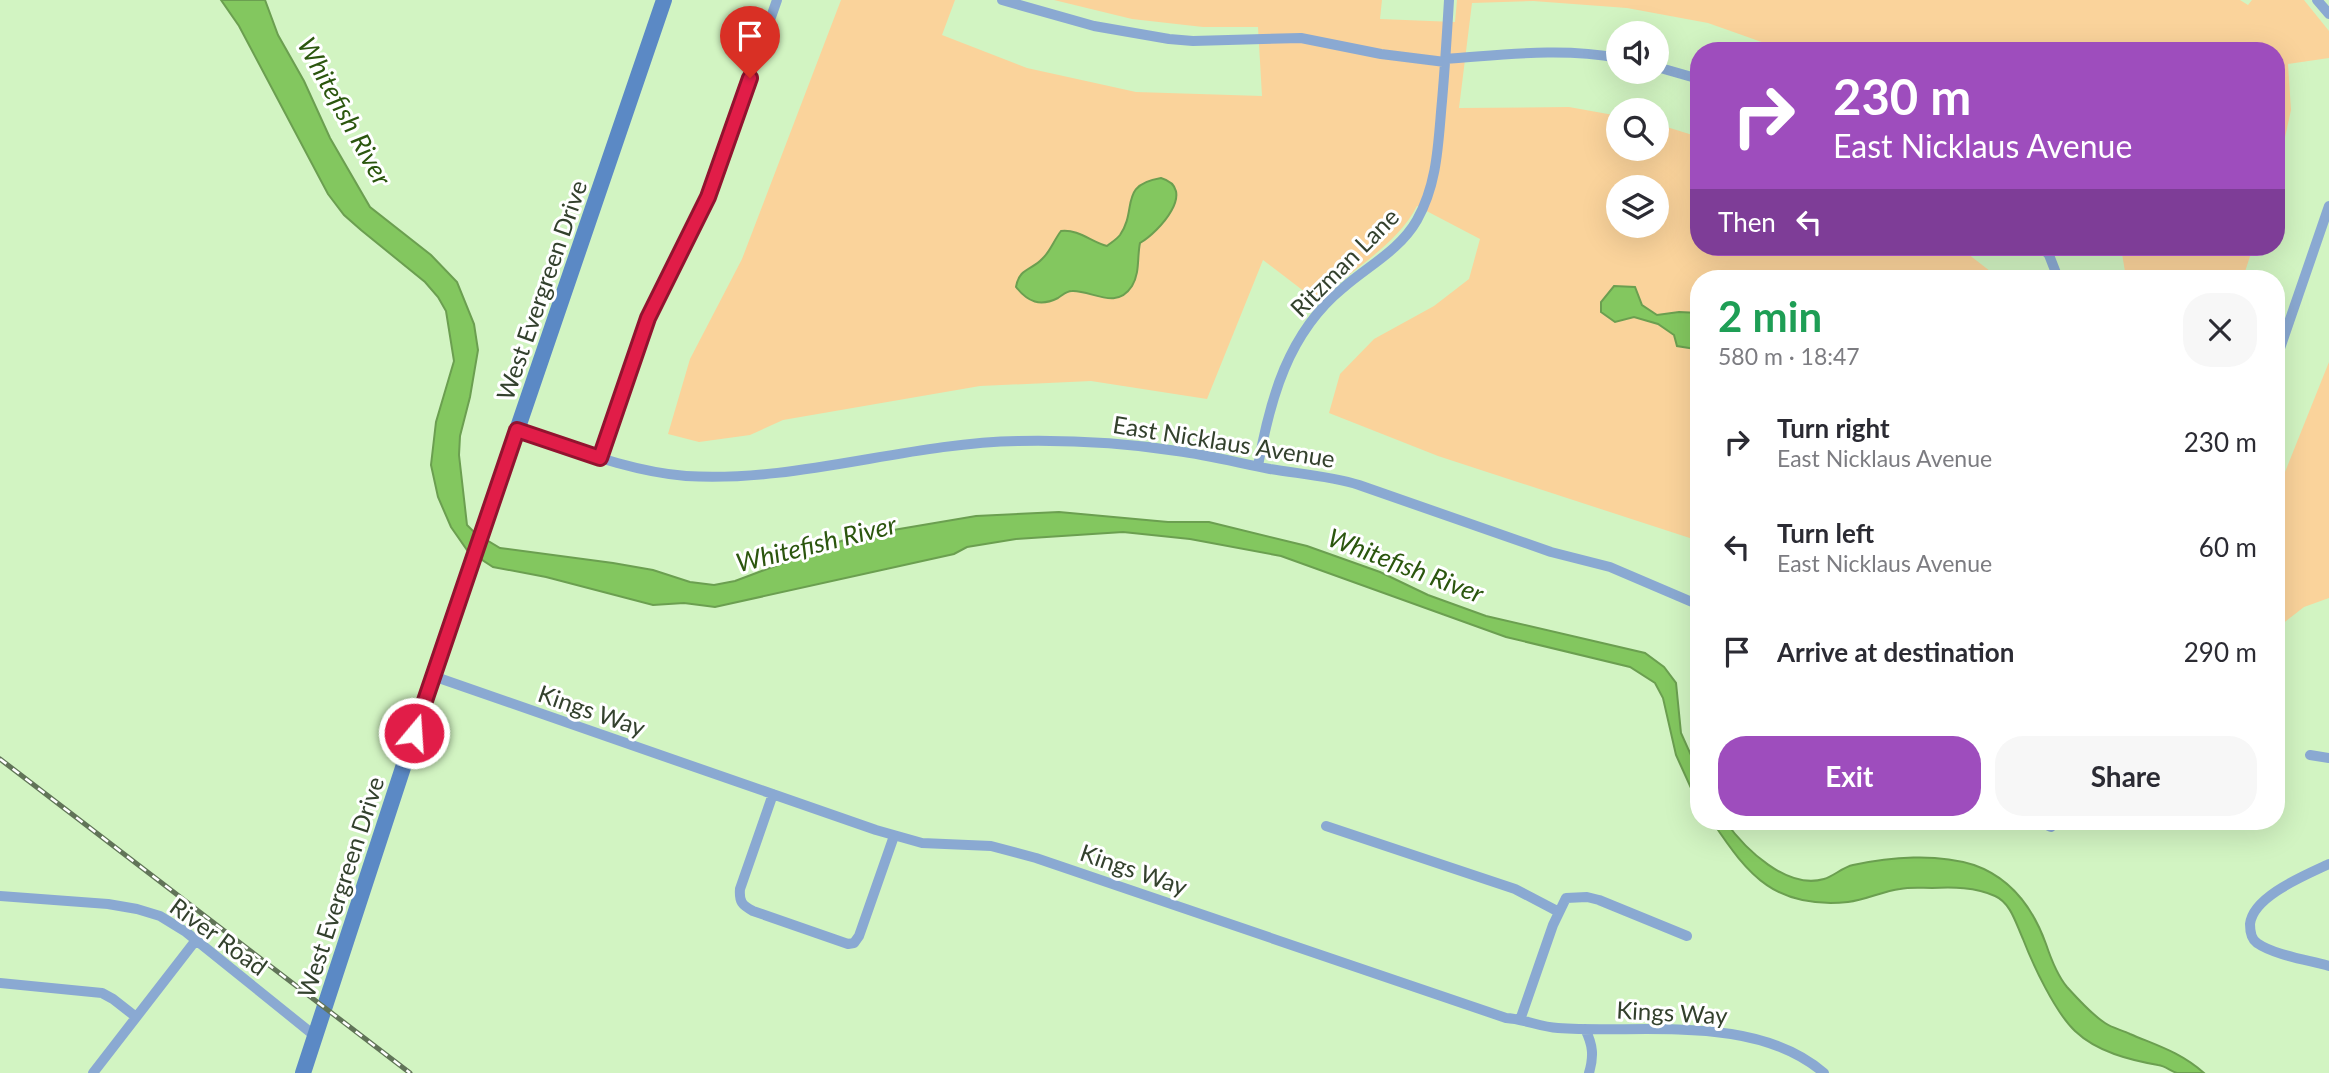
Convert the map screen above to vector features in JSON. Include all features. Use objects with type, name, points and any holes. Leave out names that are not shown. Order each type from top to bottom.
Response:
[{"type":"street","name":"West Evergreen Drive","points":[[303,1073],[433,676],[664,0]]},
{"type":"street","points":[[600,458],[648,318],[708,197],[777,0]]},
{"type":"street","points":[[1002,0],[1094,26],[1169,39],[1194,41],[1301,38],[1381,54],[1445,60],[1547,51],[1606,56]]},
{"type":"street","name":"Ritzman Lane","points":[[1258,466],[1275,391],[1299,338],[1326,303],[1400,242],[1413,227],[1427,200],[1438,148],[1450,0]]},
{"type":"street","points":[[2318,0],[2329,14]]},
{"type":"street","points":[[1669,70],[1690,76]]},
{"type":"street","points":[[2285,334],[2329,206]]},
{"type":"street","name":"East Nicklaus Avenue","points":[[517,430],[600,458],[654,472],[710,477],[748,476],[922,449],[1017,441],[1132,445],[1177,451],[1335,478],[1359,485],[1551,552],[1610,567],[1690,602]]},
{"type":"street","name":"Kings Way","points":[[433,676],[894,836],[934,845],[992,846],[1037,858],[1506,1018],[1545,1027],[1679,1028],[1753,1040],[1797,1054],[1824,1073]]},
{"type":"street","points":[[2310,755],[2329,758]]},
{"type":"street","points":[[773,794],[740,889],[739,899],[743,906],[753,911],[848,944],[854,943],[859,936],[894,836]]},
{"type":"street","points":[[1326,826],[1514,889],[1559,912]]},
{"type":"street","points":[[2329,864],[2270,895],[2258,905],[2251,916],[2250,930],[2255,942],[2271,950],[2329,966]]},
{"type":"street","name":"River Road","points":[[0,896],[107,904],[137,909],[170,921],[315,1036]]},
{"type":"street","points":[[1520,1020],[1566,898],[1587,897],[1688,936]]},
{"type":"street","points":[[93,1073],[196,940]]},
{"type":"street","points":[[0,984],[102,993],[136,1017]]},
{"type":"street","points":[[1586,1029],[1593,1054],[1590,1073]]},
{"type":"shaded area","points":[[221,0],[265,0],[278,35],[304,81],[330,138],[370,207],[431,255],[457,282],[474,324],[478,350],[460,436],[459,455],[467,525],[500,548],[613,563],[653,570],[690,582],[714,585],[735,581],[852,537],[976,516],[1059,512],[1168,522],[1209,522],[1307,546],[1380,572],[1428,595],[1486,616],[1645,653],[1664,667],[1676,683],[1681,733],[1690,753],[1690,786],[1676,755],[1663,698],[1655,683],[1630,667],[1506,637],[1281,556],[1190,539],[1123,532],[1016,539],[967,547],[954,554],[715,607],[684,603],[653,605],[546,577],[493,567],[467,550],[451,527],[438,497],[431,465],[436,422],[454,361],[446,311],[425,282],[344,215],[328,194],[239,26]]},
{"type":"shaded area","points":[[841,0],[955,0],[942,35],[1027,68],[1136,92],[1262,96],[1258,27],[1203,27],[1132,19],[1054,0],[1382,0],[1380,19],[1455,22],[1457,0],[2240,0],[2248,5],[2252,0],[2304,0],[2329,31],[2329,58],[2288,64],[2291,110],[2285,137],[2285,42],[1762,42],[1708,23],[1627,8],[1533,1],[1472,3],[1459,108],[1569,107],[1606,114],[1606,161],[1669,161],[1669,128],[1690,134],[1690,256],[1971,256],[1989,270],[1690,270],[1690,538],[1438,456],[1329,413],[1340,374],[1374,339],[1434,306],[1469,279],[1480,239],[1417,206],[1397,234],[1318,302],[1263,260],[1207,399],[1091,381],[980,386],[783,420],[750,435],[699,442],[668,434],[690,359],[742,259]]},
{"type":"shaded area","points":[[1161,178],[1172,184],[1176,191],[1176,200],[1165,220],[1140,243],[1136,276],[1126,293],[1119,297],[1104,298],[1070,291],[1052,301],[1035,302],[1016,287],[1020,276],[1045,256],[1061,231],[1074,232],[1107,246],[1119,236],[1125,225],[1134,192],[1148,181]]},
{"type":"shaded area","points":[[2122,256],[2250,256],[2246,270],[2125,270]]},
{"type":"shaded area","points":[[1614,286],[1635,287],[1642,305],[1657,315],[1690,313],[1690,348],[1677,346],[1674,335],[1658,324],[1634,317],[1615,322],[1601,312],[1601,302]]},
{"type":"shaded area","points":[[2329,362],[2329,598],[2304,607],[2285,622],[2285,472]]},
{"type":"shaded area","points":[[1718,830],[1733,830],[1768,865],[1796,879],[1810,881],[1824,879],[1853,865],[1914,857],[1960,861],[1987,871],[2010,886],[2019,896],[2041,931],[2060,977],[2091,1011],[2108,1025],[2177,1055],[2204,1073],[2177,1073],[2161,1066],[2125,1058],[2104,1050],[2075,1031],[2045,988],[2009,909],[1995,896],[1964,888],[1912,888],[1848,902],[1802,900],[1767,885],[1752,873]]},
{"type":"railway","points":[[0,759],[410,1073]]},
{"type":"route","points":[[414,733],[517,430],[600,458],[648,318],[708,197],[750,78]]},
{"type":"water label","name":"Whitefish River","points":[[345,111]]},
{"type":"water label","name":"Whitefish River","points":[[816,543]]},
{"type":"water label","name":"Whitefish River","points":[[1406,565]]}]
